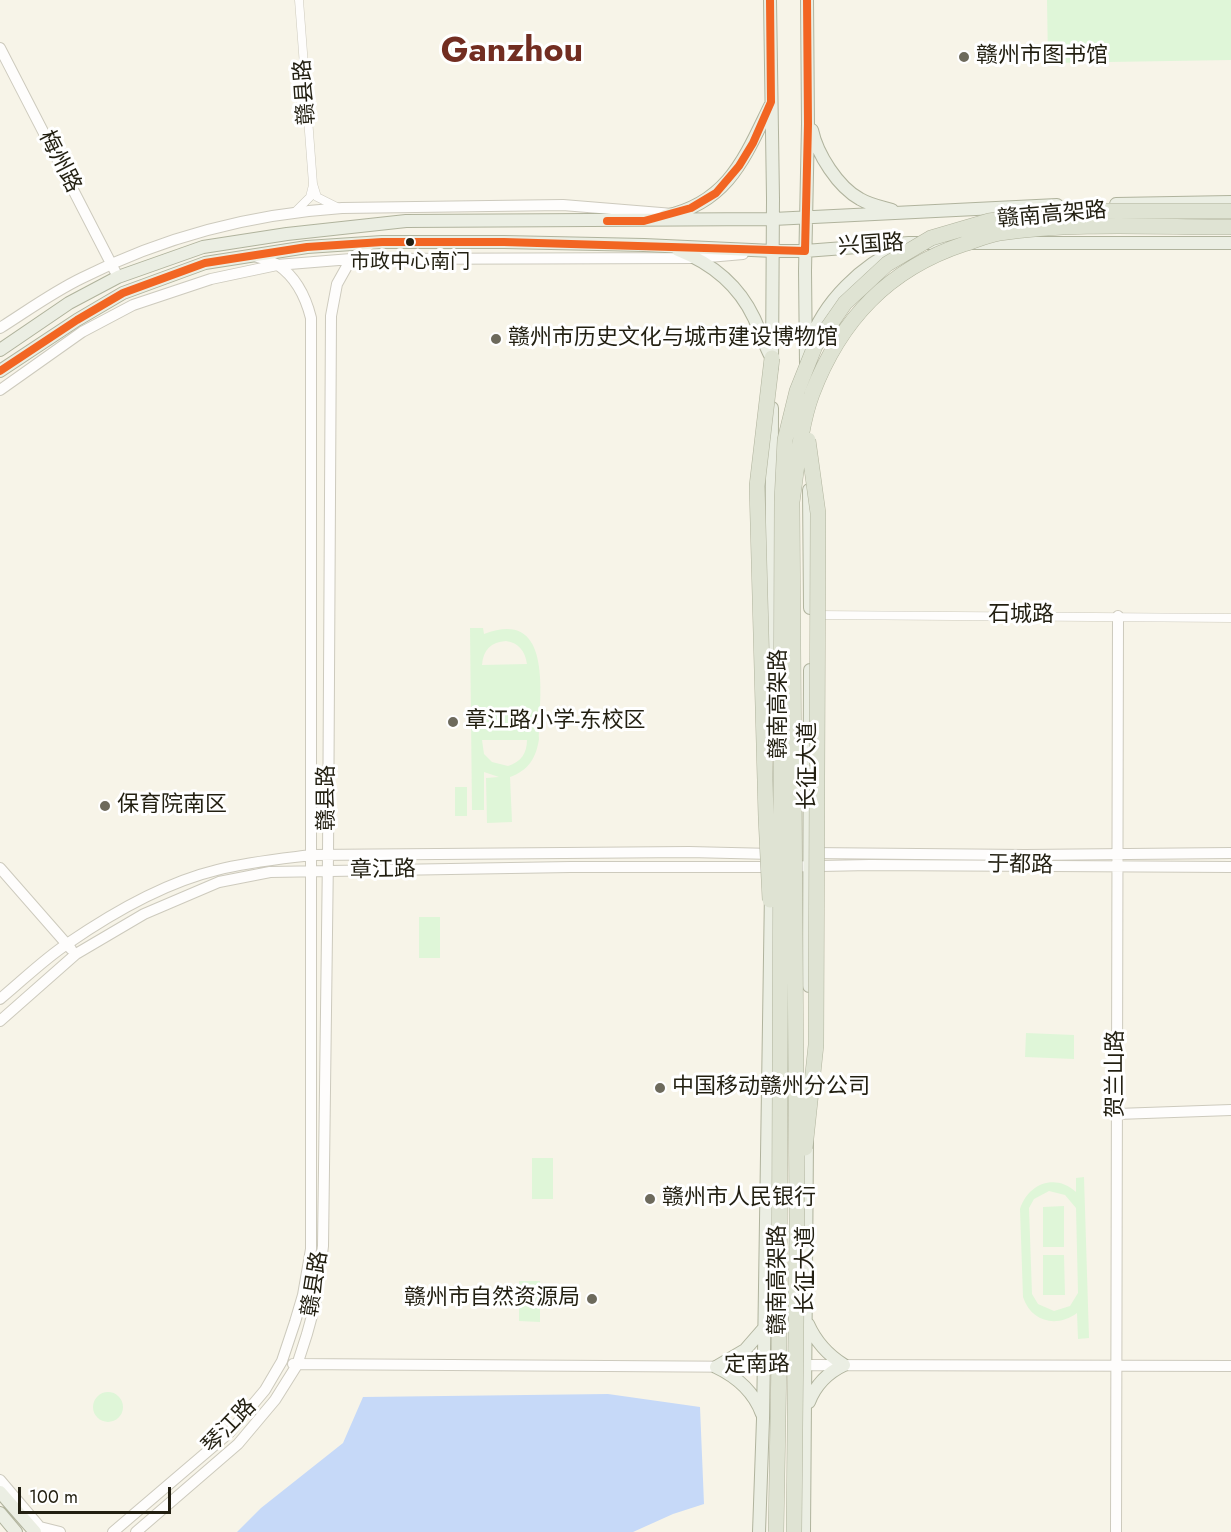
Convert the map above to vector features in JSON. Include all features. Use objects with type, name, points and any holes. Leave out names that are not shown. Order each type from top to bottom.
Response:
[{"type":"highway","name":"赣南高架路","points":[[776,1532],[779,1360],[782,501],[785,440],[797,391],[815,346],[845,303],[887,264],[931,238],[989,221],[1057,211],[1231,211]]},
{"type":"highway","name":"赣南高架路","points":[[794,1532],[797,1223],[792,502],[801,442],[811,397],[830,352],[858,312],[896,278],[938,252],[997,233],[1060,228],[1231,227]]},
{"type":"highway","points":[[772,358],[757,486],[766,817],[779,1073]]},
{"type":"highway","points":[[797,1223],[816,1045],[818,513],[808,440]]},
{"type":"main road","name":"长征大道","points":[[759,1532],[765,1327],[771,867],[773,219],[770,0]]},
{"type":"main road","name":"长征大道","points":[[804,1532],[807,1416],[806,1174],[810,1052],[808,854],[810,615],[805,251],[808,109],[807,0]]},
{"type":"main road","name":"梅州路","points":[[0,48],[118,277]]},
{"type":"main road","points":[[644,221],[675,214],[704,202],[723,184],[750,149],[771,102]]},
{"type":"main road","points":[[808,109],[812,133],[820,154],[848,190],[858,198],[883,208],[923,212]]},
{"type":"main road","name":"兴国路","points":[[0,350],[69,303],[118,277],[203,247],[352,225],[406,221],[773,219],[1057,205],[1231,202]]},
{"type":"main road","points":[[0,328],[72,283],[111,264],[196,232],[247,219],[342,208],[563,206],[773,219]]},
{"type":"main road","name":"兴国路","points":[[0,371],[77,320],[123,293],[205,263],[307,247],[371,243],[644,244],[805,251],[909,243],[1231,243]]},
{"type":"main road","name":"赣县路","points":[[297,1365],[316,1301],[323,1246],[331,316],[337,284],[351,259],[371,243]]},
{"type":"main road","points":[[806,355],[816,328],[842,290],[873,263],[909,243]]},
{"type":"main road","points":[[644,244],[670,247],[697,258],[720,274],[739,293],[754,317],[763,342],[772,358]]},
{"type":"main road","points":[[0,390],[82,332],[133,305],[211,279],[278,265],[351,259],[697,258],[773,251]]},
{"type":"main road","name":"赣县路","points":[[255,256],[278,265],[296,283],[306,301],[311,318],[311,1249],[303,1296],[282,1361]]},
{"type":"main road","name":"贺兰山路","points":[[1116,1532],[1118,616]]},
{"type":"main road","name":"章江路","points":[[0,999],[66,944],[139,900],[216,870],[268,860],[312,855],[677,852],[808,854]]},
{"type":"main road","name":"于都路","points":[[808,854],[1231,853]]},
{"type":"main road","name":"于都路","points":[[808,867],[870,865],[1231,867]]},
{"type":"main road","name":"章江路","points":[[0,1021],[76,954],[144,914],[219,882],[270,872],[328,873],[571,867],[808,867]]},
{"type":"main road","points":[[0,868],[76,954]]},
{"type":"main road","points":[[1117,1114],[1231,1110]]},
{"type":"main road","points":[[807,1322],[820,1344],[844,1365],[832,1371],[816,1387],[809,1401],[807,1416]]},
{"type":"main road","points":[[763,1419],[754,1399],[741,1383],[716,1367],[745,1350],[765,1327]]},
{"type":"main road","name":"定南路","points":[[282,1361],[297,1365],[1231,1366]]},
{"type":"main road","name":"琴江路","points":[[113,1532],[229,1433],[265,1390],[282,1361]]},
{"type":"main road","name":"琴江路","points":[[136,1532],[238,1444],[274,1400],[297,1365]]},
{"type":"main road","points":[[0,1480],[40,1530]]},
{"type":"main road","points":[[0,1492],[40,1530],[60,1532]]},
{"type":"main road","points":[[0,1513],[16,1532]]},
{"type":"street","name":"赣县路","points":[[299,0],[314,184]]},
{"type":"street","points":[[314,184],[317,197],[329,205],[342,208]]},
{"type":"street","points":[[293,213],[306,202],[314,184]]},
{"type":"street","name":"石城路","points":[[810,615],[1231,618]]},
{"type":"green space","points":[[1047,0],[1231,0],[1231,60],[1048,63]]},
{"type":"green space","points":[[470,628],[483,628],[484,634],[507,629],[523,633],[533,645],[538,661],[539,739],[536,752],[527,767],[510,777],[512,822],[487,823],[486,778],[499,777],[484,772],[484,810],[472,810]],"holes":[[[506,641],[521,648],[527,664],[482,665],[486,651],[492,645]],[[482,740],[527,740],[522,756],[508,766],[492,762],[484,754]]]},
{"type":"green space","points":[[455,787],[467,787],[467,816],[455,816]]},
{"type":"green space","points":[[419,917],[440,917],[440,958],[419,958]]},
{"type":"green space","points":[[1026,1033],[1074,1035],[1074,1059],[1025,1057]]},
{"type":"green space","points":[[532,1158],[553,1158],[553,1199],[532,1199]]},
{"type":"green space","points":[[1084,1177],[1089,1338],[1078,1339],[1077,1313],[1061,1320],[1046,1320],[1032,1312],[1023,1297],[1020,1209],[1029,1193],[1044,1184],[1060,1183],[1076,1192],[1076,1178]],"holes":[[[1049,1191],[1065,1195],[1076,1208],[1078,1293],[1070,1306],[1054,1311],[1038,1304],[1032,1294],[1029,1208],[1034,1199]]]},
{"type":"green space","points":[[1064,1206],[1064,1247],[1043,1247],[1043,1207]]},
{"type":"green space","points":[[1043,1255],[1064,1255],[1065,1295],[1043,1295]]},
{"type":"green space","points":[[519,1281],[540,1281],[540,1322],[519,1321]]},
{"type":"green space","points":[[108,1392],[118,1397],[123,1407],[118,1417],[108,1422],[98,1417],[93,1407],[98,1397]]},
{"type":"water","points":[[608,1394],[700,1407],[704,1504],[673,1514],[633,1532],[237,1532],[261,1508],[343,1443],[363,1397]]},
{"type":"transit line","points":[[607,221],[644,221],[691,208],[716,193],[739,166],[753,143],[771,102],[770,0]]},
{"type":"transit line","points":[[0,371],[77,320],[123,293],[205,263],[307,247],[382,242],[504,242],[805,251],[808,124],[807,0]]},
{"type":"place","name":"赣州市图书馆","points":[[964,57]]},
{"type":"place","name":"市政中心南门","points":[[410,242]]},
{"type":"place","name":"赣州市历史文化与城市建设博物馆","points":[[496,339]]},
{"type":"place","name":"章江路小学-东校区","points":[[453,722]]},
{"type":"place","name":"保育院南区","points":[[105,806]]},
{"type":"place","name":"中国移动赣州分公司","points":[[660,1088]]},
{"type":"place","name":"赣州市人民银行","points":[[650,1199]]},
{"type":"place","name":"赣州市自然资源局","points":[[592,1299]]},
{"type":"district","name":"Ganzhou","points":[[512,53]]}]
